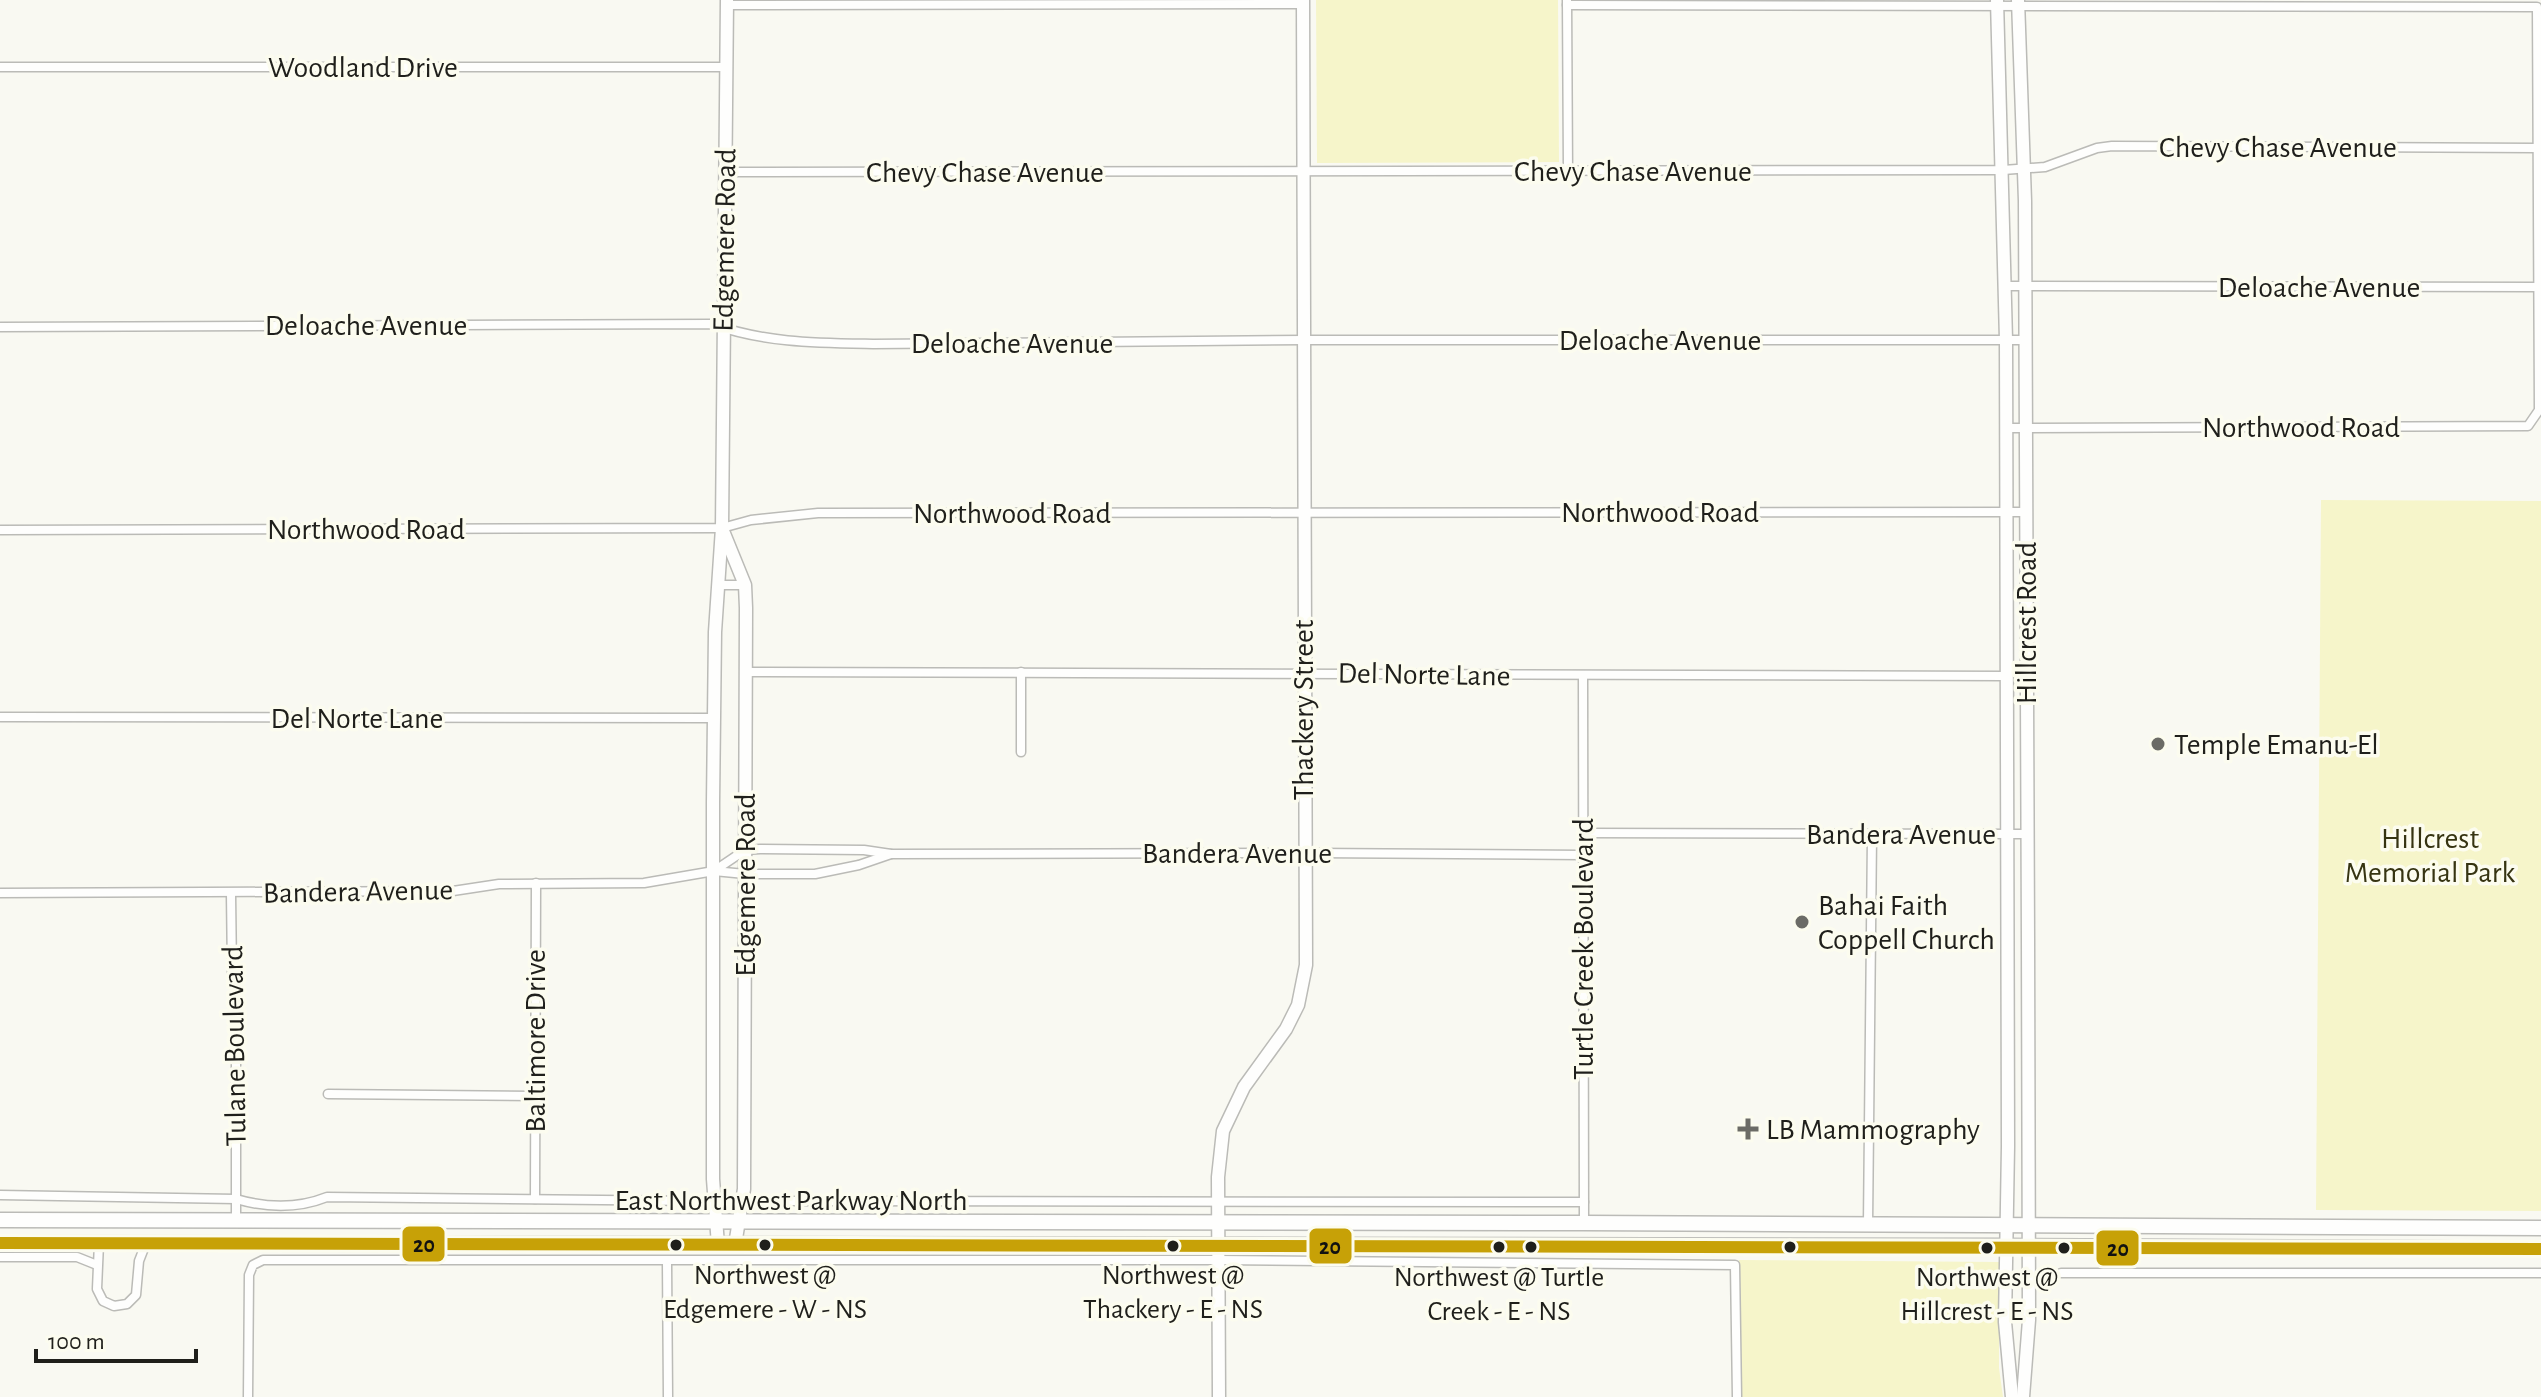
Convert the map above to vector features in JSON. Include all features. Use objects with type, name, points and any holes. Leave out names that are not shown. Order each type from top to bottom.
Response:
[{"type":"main road","points":[[0,1220],[2541,1228]]},
{"type":"main road","points":[[99,1243],[102,1235],[110,1230],[212,1230],[234,1221]]},
{"type":"main road","points":[[1583,1247],[1584,1223]]},
{"type":"main road","points":[[0,1243],[2541,1249]]},
{"type":"street","points":[[727,3],[1303,2]]},
{"type":"street","name":"Thackery Street","points":[[1219,1397],[1219,1154],[1230,1112],[1286,1029],[1298,1005],[1306,965],[1303,2]]},
{"type":"street","points":[[1568,172],[1567,2],[2537,7],[2538,287]]},
{"type":"street","name":"Hillcrest Road","points":[[1997,2],[2006,340],[2005,1322],[2012,1397]]},
{"type":"street","name":"Hillcrest Road","points":[[2018,2],[2025,286],[2028,940],[2029,1320],[2023,1397]]},
{"type":"street","name":"Edgemere Road","points":[[718,1245],[713,1201],[714,718],[717,585],[722,528],[727,3]]},
{"type":"street","name":"Woodland Drive","points":[[0,67],[726,67]]},
{"type":"street","name":"Chevy Chase Avenue","points":[[726,172],[2003,170],[2053,165],[2112,146],[2537,148]]},
{"type":"street","name":"Deloache Avenue","points":[[2005,286],[2538,287]]},
{"type":"street","name":"Northwood Road","points":[[2006,428],[2528,426],[2539,410],[2538,287]]},
{"type":"street","name":"Deloache Avenue","points":[[0,327],[712,324],[765,339],[801,343],[2025,340]]},
{"type":"street","name":"Northwood Road","points":[[0,530],[722,528],[751,520],[818,513],[2026,512]]},
{"type":"street","name":"Edgemere Road","points":[[722,528],[745,585],[743,1200],[735,1245]]},
{"type":"street","points":[[717,585],[745,585]]},
{"type":"street","name":"Del Norte Lane","points":[[746,672],[1303,672],[2006,681]]},
{"type":"street","points":[[1021,672],[1021,752]]},
{"type":"street","name":"Turtle Creek Boulevard","points":[[1583,676],[1584,1223]]},
{"type":"street","points":[[2006,681],[2026,681]]},
{"type":"street","name":"Del Norte Lane","points":[[0,717],[714,718]]},
{"type":"street","name":"Bandera Avenue","points":[[1583,833],[2027,834]]},
{"type":"street","points":[[1868,1224],[1872,835]]},
{"type":"street","name":"Bandera Avenue","points":[[714,871],[745,850],[864,850],[891,854],[1583,855]]},
{"type":"street","name":"Bandera Avenue","points":[[0,893],[453,891],[499,884],[644,883],[714,871],[815,874],[859,865],[891,854]]},
{"type":"street","name":"Baltimore Drive","points":[[535,1199],[536,883]]},
{"type":"street","name":"Tulane Boulevard","points":[[231,894],[232,972],[236,992],[234,1221]]},
{"type":"street","points":[[2007,941],[2028,940]]},
{"type":"street","points":[[2007,1067],[2027,1066]]},
{"type":"street","points":[[328,1094],[535,1096]]},
{"type":"street","name":"East Northwest Parkway North","points":[[0,1195],[236,1199],[259,1206],[305,1206],[327,1197],[713,1201],[1584,1202]]},
{"type":"street","points":[[99,1243],[97,1289],[103,1301],[114,1306],[127,1304],[136,1295],[139,1261],[146,1243]]},
{"type":"street","points":[[0,1257],[77,1257],[97,1265]]},
{"type":"street","points":[[248,1397],[249,1275],[253,1265],[263,1260],[1218,1260],[1735,1265],[1737,1397]]},
{"type":"street","points":[[667,1262],[668,1397]]},
{"type":"street","points":[[2061,1273],[2541,1273]]},
{"type":"green space","points":[[1316,0],[1558,0],[1559,162],[1317,163]]},
{"type":"green space","name":"Hillcrest Memorial Park","points":[[2321,500],[2541,501],[2541,1211],[2316,1210]]},
{"type":"green space","points":[[1739,1260],[1999,1262],[1999,1368],[2003,1397],[1741,1397]]},
{"type":"transit line","name":"20","points":[[0,1243],[2541,1249]]},
{"type":"place","name":"Temple Emanu-El","points":[[2158,744]]},
{"type":"place","name":"Bahai Faith Coppell Church","points":[[1802,922]]},
{"type":"place","name":"LB Mammography","points":[[1748,1129]]},
{"type":"place","name":"Northwest @ Edgemere - W - NS","points":[[765,1245]]},
{"type":"place","name":"Northwest @ Thackery - E - NS","points":[[1173,1246]]},
{"type":"place","name":"Northwest @ Turtle Creek - E - NS","points":[[1499,1247]]},
{"type":"place","name":"Northwest @ Hillcrest - E - NS","points":[[1987,1248]]}]
